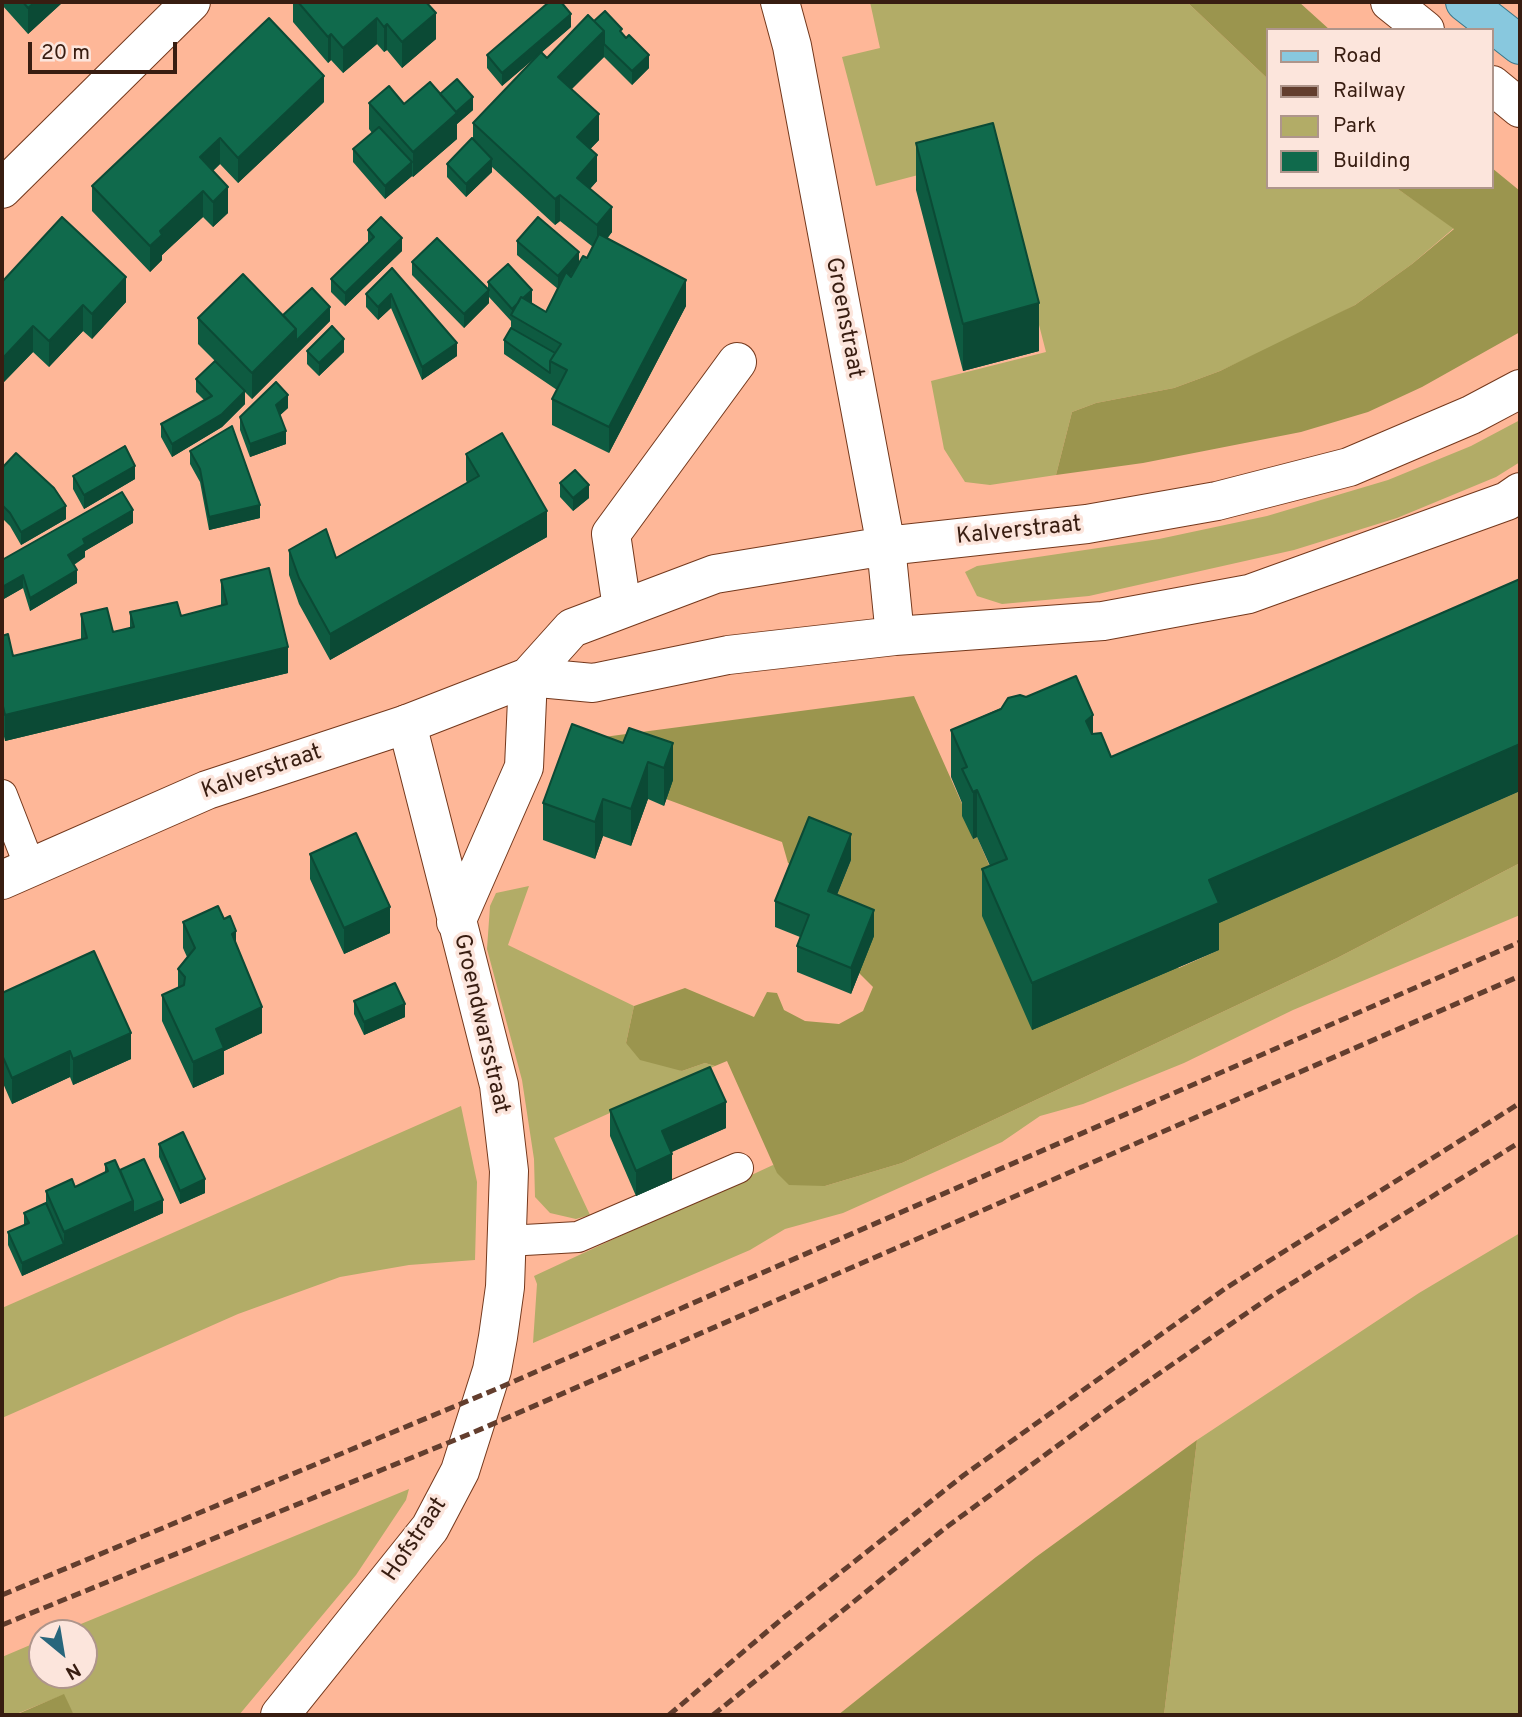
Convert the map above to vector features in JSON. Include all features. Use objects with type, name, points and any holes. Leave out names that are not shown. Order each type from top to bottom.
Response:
[{"type":"main road","points":[[1465,2],[1520,45]]},
{"type":"street","points":[[2,189],[191,2]]},
{"type":"street","name":"Groenstraat","points":[[780,2],[792,46],[886,546],[895,636]]},
{"type":"street","points":[[1390,2],[1422,28]]},
{"type":"street","points":[[1494,87],[1520,108]]},
{"type":"street","points":[[622,608],[611,534],[737,362]]},
{"type":"street","name":"Kalverstraat","points":[[528,677],[572,628],[715,574],[886,546],[1087,524],[1217,501],[1349,467],[1471,415],[1520,388]]},
{"type":"street","name":"Kalverstraat","points":[[16,874],[207,790],[407,724],[528,677],[593,683],[728,655],[895,636],[1103,621],[1249,594],[1507,501],[1520,492]]},
{"type":"street","name":"Groendwarsstraat","points":[[457,922],[524,767],[528,677]]},
{"type":"street","name":"Groendwarsstraat","points":[[407,724],[499,1084],[509,1171],[507,1241],[498,1337]]},
{"type":"street","name":"Hofstraat","points":[[280,1715],[430,1528],[460,1471],[492,1370],[498,1337]]},
{"type":"lane","points":[[2,795],[16,874]]},
{"type":"lane","points":[[507,1241],[578,1237],[738,1168]]},
{"type":"green space","points":[[870,2],[1187,2],[1266,77],[1266,189],[1398,189],[1454,228],[1412,264],[1355,305],[1302,333],[1220,371],[1174,388],[1096,403],[1072,412],[1056,475],[990,485],[965,482],[944,449],[931,381],[1046,352],[995,155],[876,186],[842,57],[880,48]]},
{"type":"green space","points":[[1520,420],[1520,462],[1496,477],[1397,518],[1294,550],[1089,596],[1002,604],[977,596],[965,572],[977,566],[1159,539],[1267,516],[1388,480],[1471,446]]},
{"type":"green space","points":[[1520,863],[1520,915],[1293,1010],[1184,1063],[1083,1104],[1040,1116],[1002,1142],[843,1213],[785,1229],[750,1250],[533,1343],[537,1284],[534,1276],[773,1165],[825,1186],[902,1163],[1337,958]]},
{"type":"green space","points":[[529,886],[508,945],[634,1006],[626,1043],[682,1071],[705,1063],[715,1066],[554,1138],[590,1215],[576,1219],[550,1213],[535,1197],[534,1159],[522,1080],[487,949],[490,906],[496,893]]},
{"type":"green space","points":[[461,1106],[477,1182],[475,1260],[409,1265],[340,1277],[238,1314],[2,1418],[2,1308]]},
{"type":"green space","points":[[1520,1233],[1520,1715],[1164,1715],[1197,1440],[1419,1293]]},
{"type":"green space","points":[[409,1489],[406,1500],[356,1575],[239,1715],[74,1715],[63,1695],[14,1715],[2,1715],[2,1657],[28,1646],[28,1689],[98,1689],[98,1619],[93,1619]]},
{"type":"shaded area","points":[[1187,2],[1299,2],[1328,28],[1266,28],[1266,77]]},
{"type":"shaded area","points":[[1494,170],[1520,191],[1520,332],[1422,387],[1368,412],[1301,432],[1143,463],[1056,475],[1072,412],[1096,403],[1174,388],[1220,371],[1355,305],[1412,264],[1454,229],[1398,189],[1494,189]]},
{"type":"shaded area","points":[[914,696],[967,815],[973,839],[977,837],[1007,906],[1179,968],[1219,950],[1209,927],[1520,791],[1520,863],[1337,958],[902,1163],[825,1186],[789,1185],[777,1173],[727,1061],[715,1066],[705,1063],[682,1071],[640,1060],[626,1043],[634,1006],[685,988],[754,1017],[767,992],[777,993],[784,1010],[805,1021],[839,1024],[863,1011],[873,987],[840,954],[831,910],[851,860],[799,869],[788,863],[782,842],[666,799],[672,780],[581,740]]},
{"type":"shaded area","points":[[1197,1440],[1164,1715],[838,1715],[1036,1557]]},
{"type":"shaded area","points":[[64,1694],[74,1715],[20,1715],[20,1713]]},
{"type":"building","points":[[23,2],[35,2],[28,8]]},
{"type":"building","points":[[298,2],[426,2],[436,13],[402,42],[387,24],[384,27],[377,18],[343,48],[331,34],[328,37]]},
{"type":"building","points":[[549,2],[561,2],[571,14],[502,73],[487,55]]},
{"type":"building","points":[[605,11],[622,29],[620,31],[626,38],[629,35],[649,55],[632,71],[604,44],[604,31],[594,21]]},
{"type":"building","points":[[588,15],[604,31],[558,77],[599,114],[577,137],[597,155],[577,178],[612,207],[597,225],[560,195],[555,199],[473,123],[541,52],[547,58]]},
{"type":"building","points":[[269,18],[324,76],[238,158],[220,138],[200,157],[228,187],[213,202],[203,191],[160,231],[162,235],[150,246],[92,186]]},
{"type":"building","points":[[457,79],[473,97],[456,112],[440,94]]},
{"type":"building","points":[[430,82],[457,113],[413,152],[369,103],[389,86],[404,104]]},
{"type":"building","points":[[993,123],[1039,303],[963,324],[916,143]]},
{"type":"building","points":[[379,127],[412,162],[385,186],[353,149]]},
{"type":"building","points":[[472,138],[492,159],[466,184],[447,164]]},
{"type":"building","points":[[62,217],[126,277],[92,314],[83,305],[49,341],[33,326],[2,359],[2,282]]},
{"type":"building","points":[[381,217],[402,238],[345,293],[331,279],[374,237],[368,230]]},
{"type":"building","points":[[538,217],[579,252],[558,276],[517,241]]},
{"type":"building","points":[[599,234],[686,280],[609,427],[552,399],[567,370],[550,361],[561,344],[511,315],[521,297],[546,312],[566,272],[571,277],[583,256],[587,258]]},
{"type":"building","points":[[437,238],[489,290],[464,314],[412,262]]},
{"type":"building","points":[[508,264],[532,290],[521,297],[512,309],[488,282]]},
{"type":"building","points":[[392,268],[457,343],[422,367],[391,294],[378,307],[366,294]]},
{"type":"building","points":[[243,274],[296,329],[252,373],[198,318]]},
{"type":"building","points":[[312,288],[330,307],[296,341],[296,329],[283,315]]},
{"type":"building","points":[[332,326],[344,339],[319,363],[307,351]]},
{"type":"building","points":[[511,328],[555,353],[550,361],[550,373],[504,340]]},
{"type":"building","points":[[215,361],[245,391],[222,414],[172,444],[161,424],[212,396],[196,379]]},
{"type":"building","points":[[276,382],[288,395],[276,405],[286,431],[250,444],[240,417]]},
{"type":"building","points":[[232,426],[260,505],[209,517],[200,469],[190,451]]},
{"type":"building","points":[[502,433],[547,511],[330,634],[299,578],[289,550],[326,529],[336,558],[479,476],[466,454]]},
{"type":"building","points":[[125,446],[135,466],[84,495],[73,476]]},
{"type":"building","points":[[16,453],[54,488],[66,506],[21,532],[2,505],[2,468]]},
{"type":"building","points":[[575,470],[589,485],[573,498],[560,483]]},
{"type":"building","points":[[122,492],[133,510],[83,539],[85,544],[68,555],[77,570],[30,598],[23,575],[2,587],[2,560]]},
{"type":"building","points":[[269,568],[288,647],[5,715],[2,702],[2,636],[8,634],[13,656],[87,638],[81,614],[107,608],[113,632],[134,627],[130,612],[177,602],[181,616],[227,604],[221,580]]},
{"type":"building","points":[[1520,579],[1520,744],[1209,880],[1219,903],[1032,983],[982,869],[1007,859],[977,790],[973,792],[962,769],[967,767],[951,730],[1001,709],[1008,698],[1020,695],[1026,697],[1076,676],[1093,715],[1086,721],[1092,734],[1101,733],[1111,757]]},
{"type":"building","points":[[572,724],[623,743],[629,728],[673,743],[664,768],[648,762],[631,809],[603,799],[595,822],[543,803]]},
{"type":"building","points":[[809,817],[851,834],[828,891],[874,910],[851,968],[797,946],[809,915],[775,901]]},
{"type":"building","points":[[356,833],[390,907],[344,928],[310,854]]},
{"type":"building","points":[[218,906],[224,919],[230,916],[236,931],[232,934],[262,1007],[216,1029],[224,1048],[193,1062],[162,995],[184,985],[185,977],[178,969],[195,948],[183,922]]},
{"type":"building","points":[[94,951],[131,1033],[73,1059],[70,1051],[12,1078],[2,1055],[2,993]]},
{"type":"building","points":[[395,983],[405,1004],[364,1022],[354,1001]]},
{"type":"building","points":[[710,1067],[726,1102],[662,1131],[672,1154],[636,1171],[610,1110]]},
{"type":"building","points":[[183,1132],[205,1179],[180,1191],[159,1144]]},
{"type":"building","points":[[144,1159],[163,1200],[133,1213],[133,1201],[120,1170]]},
{"type":"building","points":[[115,1160],[133,1201],[64,1232],[46,1191],[72,1179],[75,1187],[108,1171],[105,1164]]},
{"type":"building","points":[[46,1203],[64,1244],[22,1263],[8,1232],[29,1223],[24,1213]]},
{"type":"railway","points":[[2,1595],[494,1390],[1520,942]]},
{"type":"railway","points":[[2,1625],[472,1433],[1520,976]]},
{"type":"railway","points":[[669,1715],[783,1618],[964,1475],[1226,1288],[1520,1103]]},
{"type":"railway","points":[[713,1715],[944,1529],[1109,1408],[1273,1295],[1520,1142]]}]
